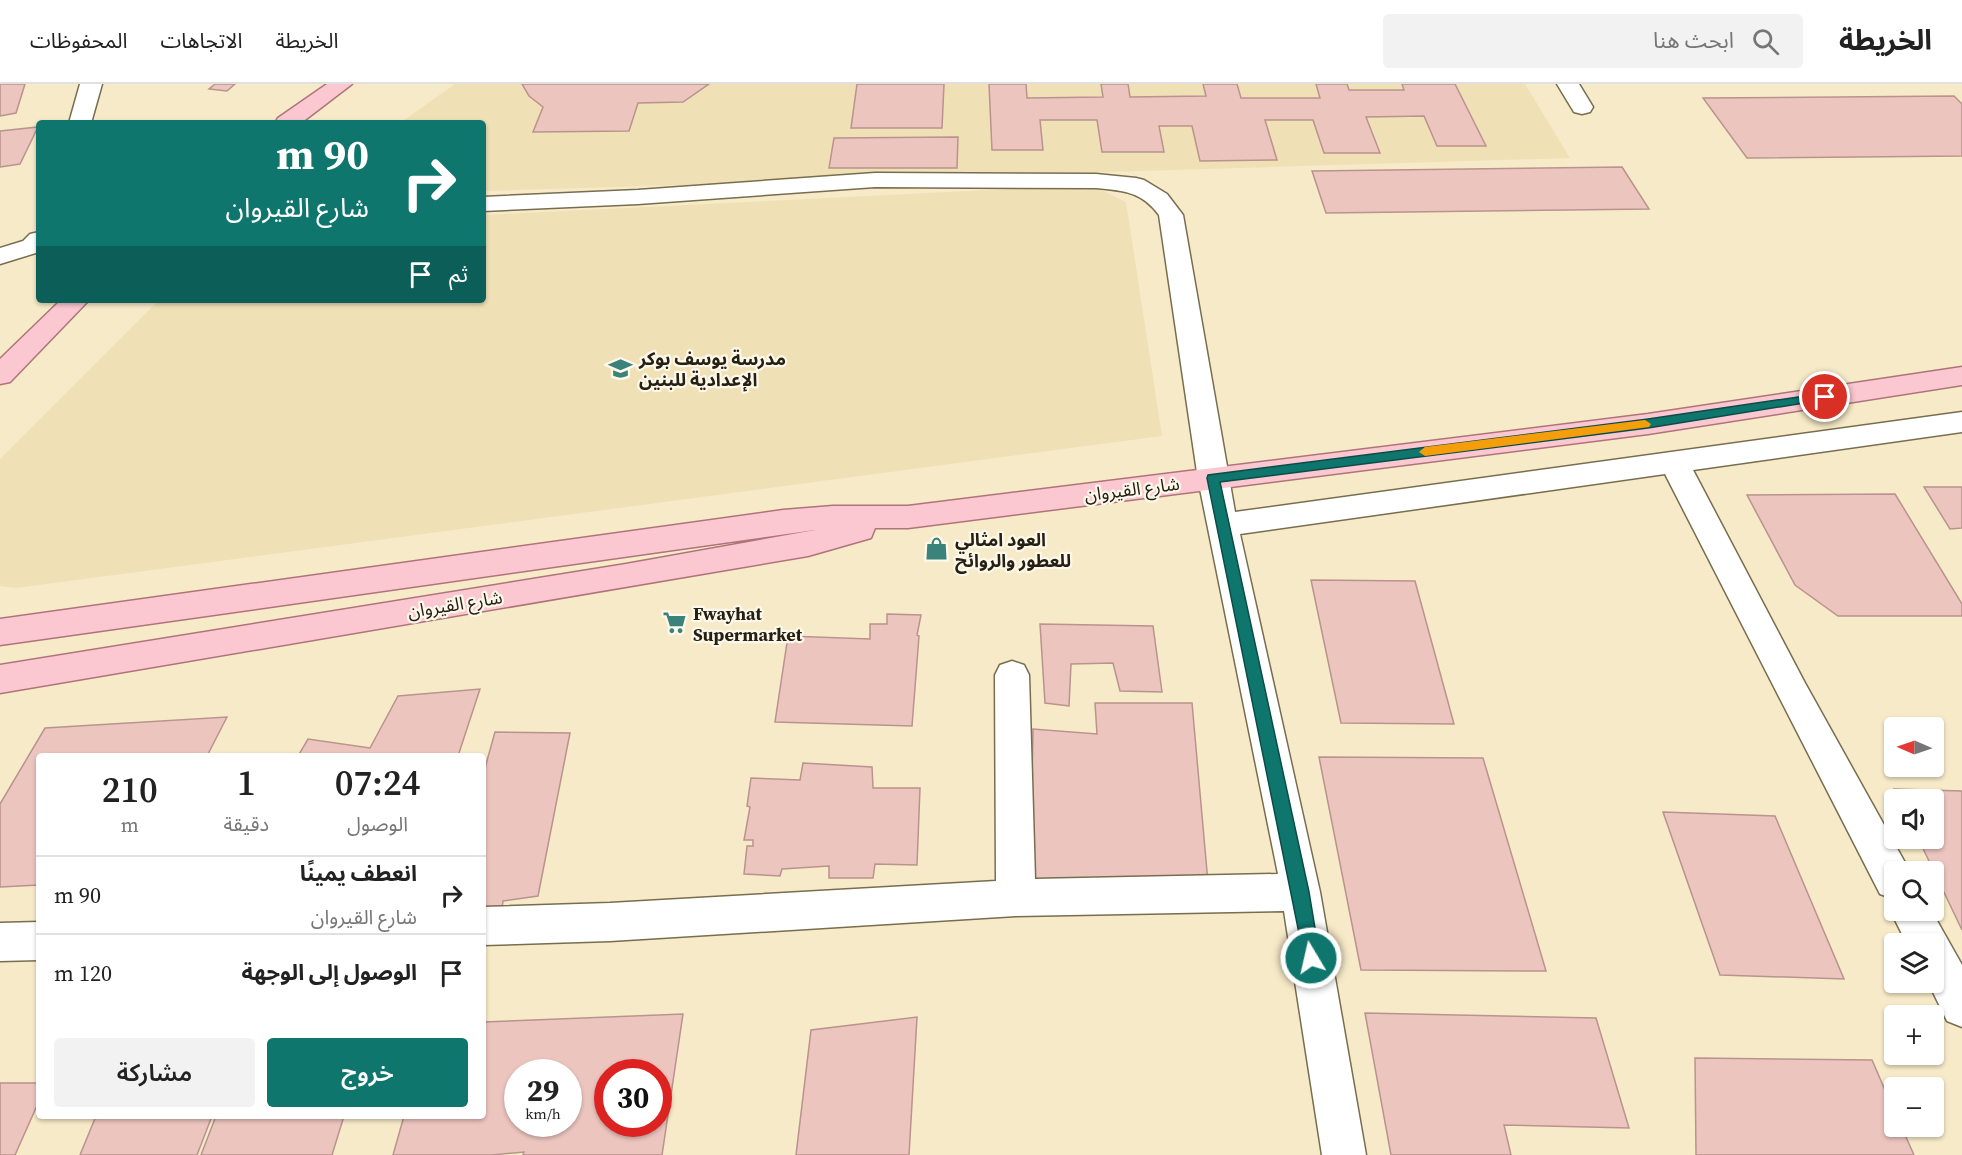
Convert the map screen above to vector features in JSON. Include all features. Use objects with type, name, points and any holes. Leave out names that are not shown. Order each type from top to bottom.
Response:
[{"type":"main road","points":[[290,120],[341,84]]},
{"type":"main road","points":[[0,375],[72,303]]},
{"type":"main road","name":"شارع القيروان","points":[[0,679],[785,548],[908,517],[1648,424],[1962,376]]},
{"type":"main road","name":"شارع القيروان","points":[[0,632],[783,522],[833,517],[908,517]]},
{"type":"street","points":[[81,120],[91,84]]},
{"type":"street","points":[[1568,84],[1582,107]]},
{"type":"street","points":[[486,204],[638,197],[875,180],[1096,181],[1136,185],[1159,199],[1171,215],[1213,478],[1300,892],[1344,1155]]},
{"type":"street","points":[[0,256],[32,246],[36,242]]},
{"type":"street","points":[[1223,525],[1675,464],[1962,422]]},
{"type":"street","points":[[1675,464],[1793,693],[1884,862]]},
{"type":"street","points":[[1012,675],[1016,898]]},
{"type":"street","points":[[486,926],[610,922],[1016,898],[1300,892]]},
{"type":"street","points":[[0,942],[36,941]]},
{"type":"street","points":[[1944,973],[1962,1006]]},
{"type":"shaded area","points":[[455,84],[1525,84],[1570,158],[486,191],[486,120],[404,120]]},
{"type":"shaded area","name":"مدرسة يوسف بوكر الإعدادية للبنين","points":[[1030,188],[1099,189],[1126,202],[1162,436],[16,588],[0,586],[0,459],[156,303],[486,303],[486,215]]},
{"type":"building","points":[[0,84],[25,84],[16,113],[0,116]]},
{"type":"building","points":[[215,84],[235,84],[227,91],[209,89]]},
{"type":"building","points":[[522,84],[709,84],[683,102],[638,103],[629,131],[533,132],[543,107],[529,96]]},
{"type":"building","points":[[857,84],[944,84],[942,128],[851,128]]},
{"type":"building","points":[[989,84],[1026,84],[1027,98],[1103,97],[1101,84],[1128,84],[1130,97],[1206,96],[1203,84],[1237,84],[1241,98],[1320,98],[1316,84],[1347,84],[1349,90],[1404,90],[1402,84],[1455,84],[1486,146],[1437,146],[1424,116],[1366,117],[1380,153],[1324,153],[1313,120],[1265,120],[1277,160],[1200,161],[1192,126],[1159,126],[1164,152],[1102,152],[1097,120],[1040,120],[1043,150],[992,150]]},
{"type":"building","points":[[1954,96],[1962,104],[1962,156],[1747,158],[1703,98]]},
{"type":"building","points":[[36,127],[20,164],[0,167],[0,131]]},
{"type":"building","points":[[958,137],[957,168],[829,168],[834,138]]},
{"type":"building","points":[[1622,167],[1649,209],[1326,213],[1312,171]]},
{"type":"building","points":[[1924,487],[1962,487],[1962,528],[1950,529]]},
{"type":"building","points":[[1895,494],[1962,604],[1962,616],[1838,616],[1795,585],[1747,495]]},
{"type":"building","points":[[1311,580],[1415,581],[1454,724],[1341,723]]},
{"type":"building","points":[[887,614],[921,615],[917,635],[919,636],[912,726],[775,722],[788,636],[870,639],[870,624],[887,624]]},
{"type":"building","points":[[1040,624],[1153,626],[1162,692],[1120,691],[1113,663],[1071,664],[1069,706],[1045,703]]},
{"type":"building","points":[[480,689],[459,753],[300,753],[308,739],[370,748],[398,696]]},
{"type":"building","points":[[1095,703],[1192,703],[1209,894],[1030,881],[1033,729],[1097,734]]},
{"type":"building","points":[[227,717],[209,753],[36,753],[36,885],[0,887],[0,804],[45,728]]},
{"type":"building","points":[[495,732],[570,733],[538,896],[503,901],[501,917],[486,917],[486,764]]},
{"type":"building","points":[[1319,757],[1483,758],[1546,971],[1361,970]]},
{"type":"building","points":[[803,763],[872,767],[873,788],[920,788],[917,865],[875,864],[873,878],[829,878],[829,866],[782,869],[780,876],[744,874],[747,846],[753,846],[753,840],[744,840],[750,807],[747,806],[751,778],[800,780]]},
{"type":"building","points":[[1944,790],[1962,791],[1962,930],[1944,892],[1944,861],[1929,861],[1923,849],[1944,849]]},
{"type":"building","points":[[1663,812],[1775,816],[1844,979],[1720,975]]},
{"type":"building","points":[[1365,1013],[1596,1018],[1629,1128],[1504,1125],[1511,1155],[1391,1155]]},
{"type":"building","points":[[683,1014],[672,1088],[672,1059],[594,1059],[594,1137],[665,1137],[662,1155],[523,1155],[524,1152],[491,1155],[393,1155],[403,1119],[486,1119],[486,1022]]},
{"type":"building","points":[[917,1017],[909,1155],[796,1155],[811,1030]]},
{"type":"building","points":[[1695,1058],[1872,1060],[1884,1088],[1884,1137],[1906,1137],[1914,1155],[1696,1155]]},
{"type":"building","points":[[0,1083],[36,1083],[36,1108],[15,1155],[0,1155]]},
{"type":"building","points":[[95,1119],[211,1119],[197,1155],[80,1155]]},
{"type":"building","points":[[215,1119],[343,1119],[332,1155],[201,1155]]},
{"type":"slow traffic","points":[[1425,452],[1645,424]]},
{"type":"place","name":"مدرسة يوسف بوكر الإعدادية للبنين","points":[[621,368]]},
{"type":"place","name":"العود امثالي للعطور والروائح","points":[[937,549]]},
{"type":"place","name":"Fwayhat Supermarket","points":[[675,623]]},
{"type":"route","points":[[1311,958],[1300,892],[1213,478],[1648,424],[1825,397]]}]
